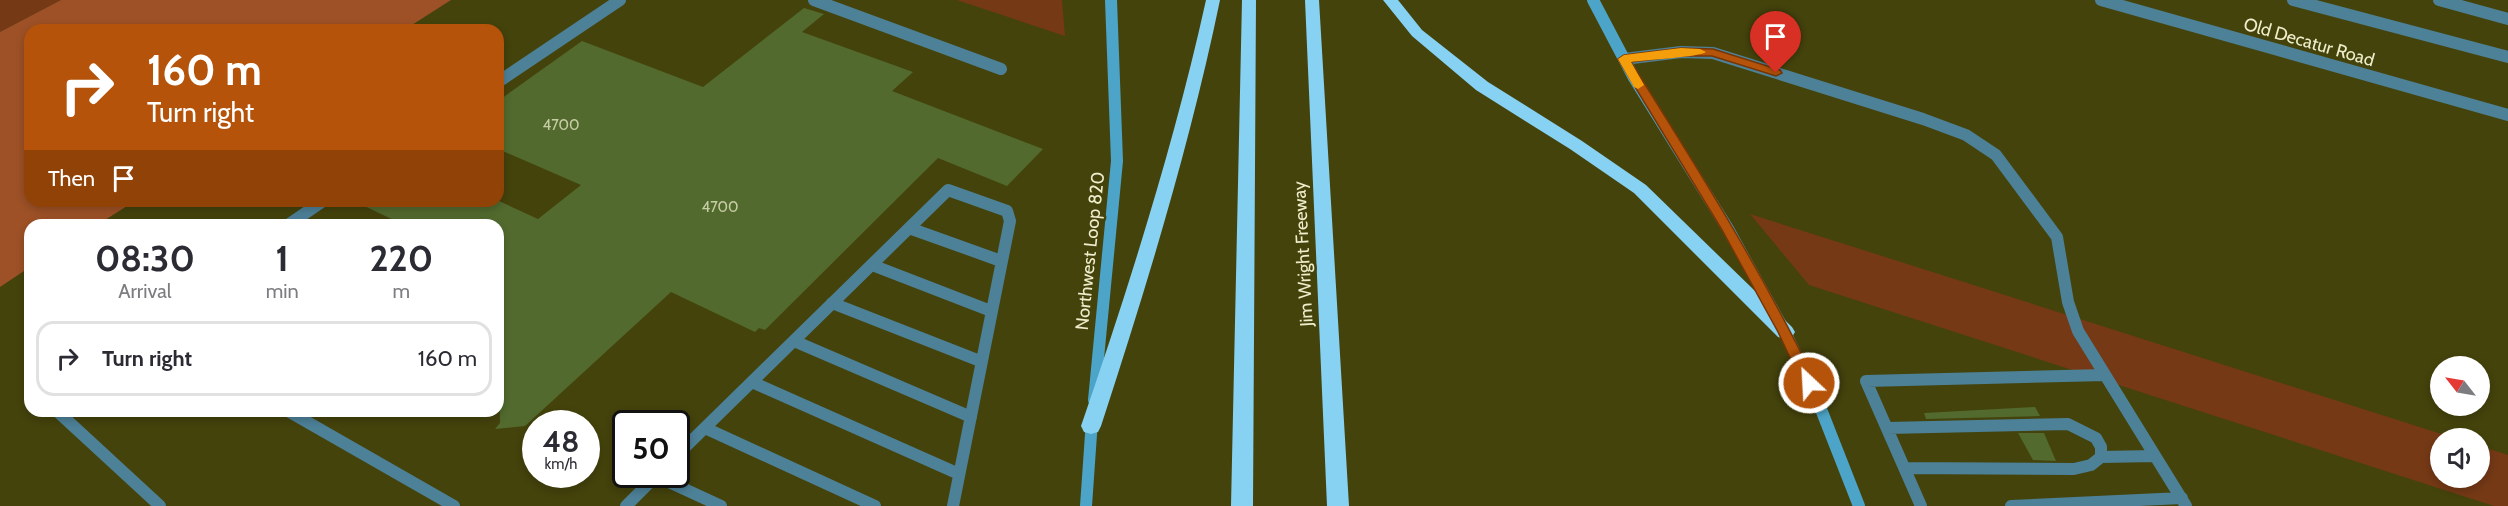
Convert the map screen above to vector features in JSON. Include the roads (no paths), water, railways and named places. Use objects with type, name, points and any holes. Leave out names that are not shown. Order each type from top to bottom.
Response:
[{"type":"highway","points":[[1091,426],[1149,249],[1180,139],[1214,0]]},
{"type":"highway","points":[[1242,506],[1249,0]]},
{"type":"highway","name":"Jim Wright Freeway","points":[[1312,0],[1338,506]]},
{"type":"highway","points":[[1390,0],[1417,33],[1482,86],[1576,145],[1640,189],[1785,332]]},
{"type":"main road","name":"Northwest Loop 820","points":[[1086,506],[1091,426],[1117,161],[1111,0]]},
{"type":"main road","points":[[1593,0],[1624,59],[1728,229],[1785,332],[1817,399],[1859,506]]},
{"type":"street","points":[[504,78],[620,0]]},
{"type":"street","points":[[814,0],[1001,69]]},
{"type":"street","name":"Old Decatur Road","points":[[2101,0],[2508,115]]},
{"type":"street","points":[[2293,0],[2508,57]]},
{"type":"street","points":[[2439,0],[2508,18]]},
{"type":"street","points":[[1624,59],[1681,52],[1713,52],[1966,135],[1996,155],[2057,237],[2071,312],[2078,331],[2184,502]]},
{"type":"street","points":[[690,442],[948,190],[1007,211],[1010,221],[980,361],[953,506]]},
{"type":"street","points":[[297,219],[314,207]]},
{"type":"street","points":[[909,228],[1001,261]]},
{"type":"street","points":[[872,265],[991,310]]},
{"type":"street","points":[[832,303],[980,361]]},
{"type":"street","points":[[794,341],[970,417]]},
{"type":"street","points":[[1921,506],[1866,381],[2105,375]]},
{"type":"street","points":[[752,382],[959,474]]},
{"type":"street","points":[[64,417],[160,506]]},
{"type":"street","points":[[298,417],[454,506]]},
{"type":"street","points":[[1887,428],[2068,424],[2096,438],[2101,447],[2101,457]]},
{"type":"street","points":[[705,428],[875,506]]},
{"type":"street","points":[[1905,468],[2074,469],[2091,465],[2101,457],[2155,456]]},
{"type":"street","points":[[626,506],[644,488]]},
{"type":"street","points":[[684,488],[721,506]]},
{"type":"street","points":[[2011,506],[2184,502]]}]
